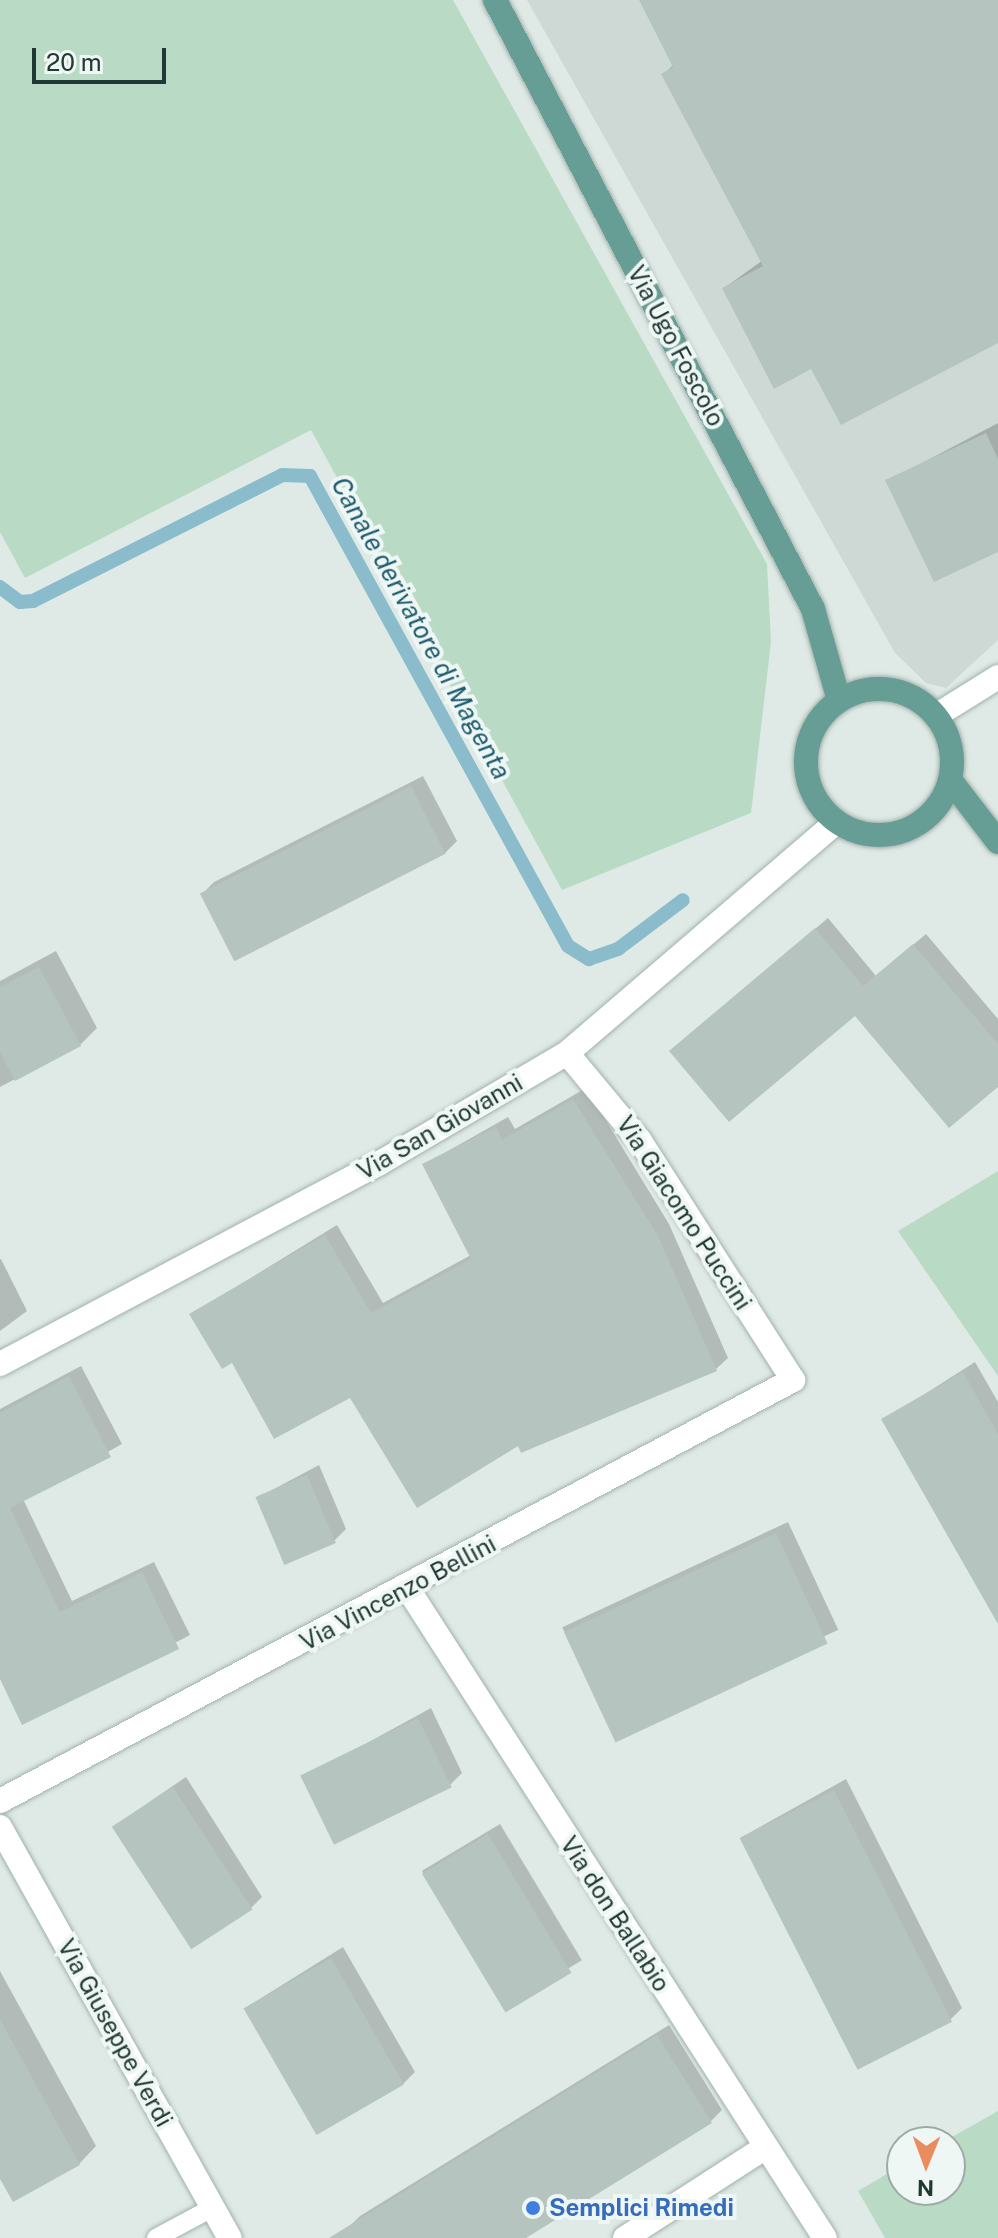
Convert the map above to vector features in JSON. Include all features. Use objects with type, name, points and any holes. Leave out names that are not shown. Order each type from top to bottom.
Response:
[{"type":"main road","name":"Via Ugo Foscolo","points":[[495,0],[813,609],[839,700]]},
{"type":"main road","points":[[893,689],[937,715],[954,756],[951,781],[922,823],[891,835],[835,823],[811,791],[805,766],[820,717],[839,700],[893,689]]},
{"type":"main road","points":[[951,781],[998,842]]},
{"type":"street","points":[[937,715],[998,677]]},
{"type":"street","name":"Via San Giovanni","points":[[0,1364],[378,1164],[567,1053],[835,823]]},
{"type":"street","name":"Via Giacomo Puccini","points":[[567,1053],[640,1141],[793,1380]]},
{"type":"street","name":"Via Vincenzo Bellini","points":[[0,1801],[408,1589],[793,1380]]},
{"type":"street","name":"Via don Ballabio","points":[[408,1589],[764,2148],[825,2238]]},
{"type":"street","name":"Via Giuseppe Verdi","points":[[0,1827],[230,2238]]},
{"type":"street","points":[[625,2238],[764,2148]]},
{"type":"lane","points":[[156,2238],[212,2208]]},
{"type":"shaded area","points":[[527,0],[998,0],[998,640],[946,688],[926,683],[895,653]]},
{"type":"green space","points":[[0,0],[453,0],[767,564],[771,642],[751,813],[562,890],[311,430],[25,578],[0,532]]},
{"type":"green space","points":[[998,1171],[998,1376],[898,1231]]},
{"type":"green space","points":[[998,2111],[998,2238],[885,2238],[858,2191],[886,2174],[886,2206],[966,2206],[966,2129]]},
{"type":"building","points":[[639,0],[998,0],[998,343],[841,425],[811,369],[774,389],[722,288],[763,266],[661,74],[673,67]]},
{"type":"building","points":[[986,433],[998,459],[998,552],[934,582],[885,480]]},
{"type":"building","points":[[411,786],[446,854],[234,961],[200,894]]},
{"type":"building","points":[[815,928],[863,986],[913,944],[998,1044],[998,1087],[949,1128],[855,1016],[729,1122],[669,1051]]},
{"type":"building","points":[[39,967],[81,1046],[15,1081],[0,1052],[0,987]]},
{"type":"building","points":[[573,1099],[658,1236],[717,1371],[521,1453],[518,1446],[417,1508],[350,1398],[274,1439],[232,1363],[222,1369],[189,1314],[325,1235],[371,1313],[471,1259],[422,1164],[496,1127],[502,1140]]},
{"type":"building","points":[[963,1372],[998,1434],[998,1624],[881,1419]]},
{"type":"building","points":[[69,1376],[111,1457],[10,1508],[60,1612],[142,1572],[179,1649],[22,1725],[0,1679],[0,1413]]},
{"type":"building","points":[[307,1475],[336,1543],[284,1565],[255,1497]]},
{"type":"building","points":[[776,1533],[828,1644],[615,1742],[564,1632]]},
{"type":"building","points":[[418,1718],[452,1787],[334,1845],[300,1775]]},
{"type":"building","points":[[173,1787],[253,1909],[191,1949],[112,1827]]},
{"type":"building","points":[[834,1790],[952,2022],[858,2070],[740,1838]]},
{"type":"building","points":[[488,1834],[571,1973],[505,2013],[422,1874]]},
{"type":"building","points":[[331,1958],[404,2084],[317,2135],[244,2008]]},
{"type":"building","points":[[0,2019],[80,2165],[13,2202],[0,2179]]},
{"type":"building","points":[[657,2035],[712,2123],[526,2238],[329,2238]]},
{"type":"waterway","name":"Canale derivatore di Magenta","points":[[0,587],[20,602],[33,601],[282,475],[310,476],[568,946],[589,959],[618,949],[683,900]]},
{"type":"place","name":"Semplici Rimedi","points":[[533,2208]]}]
